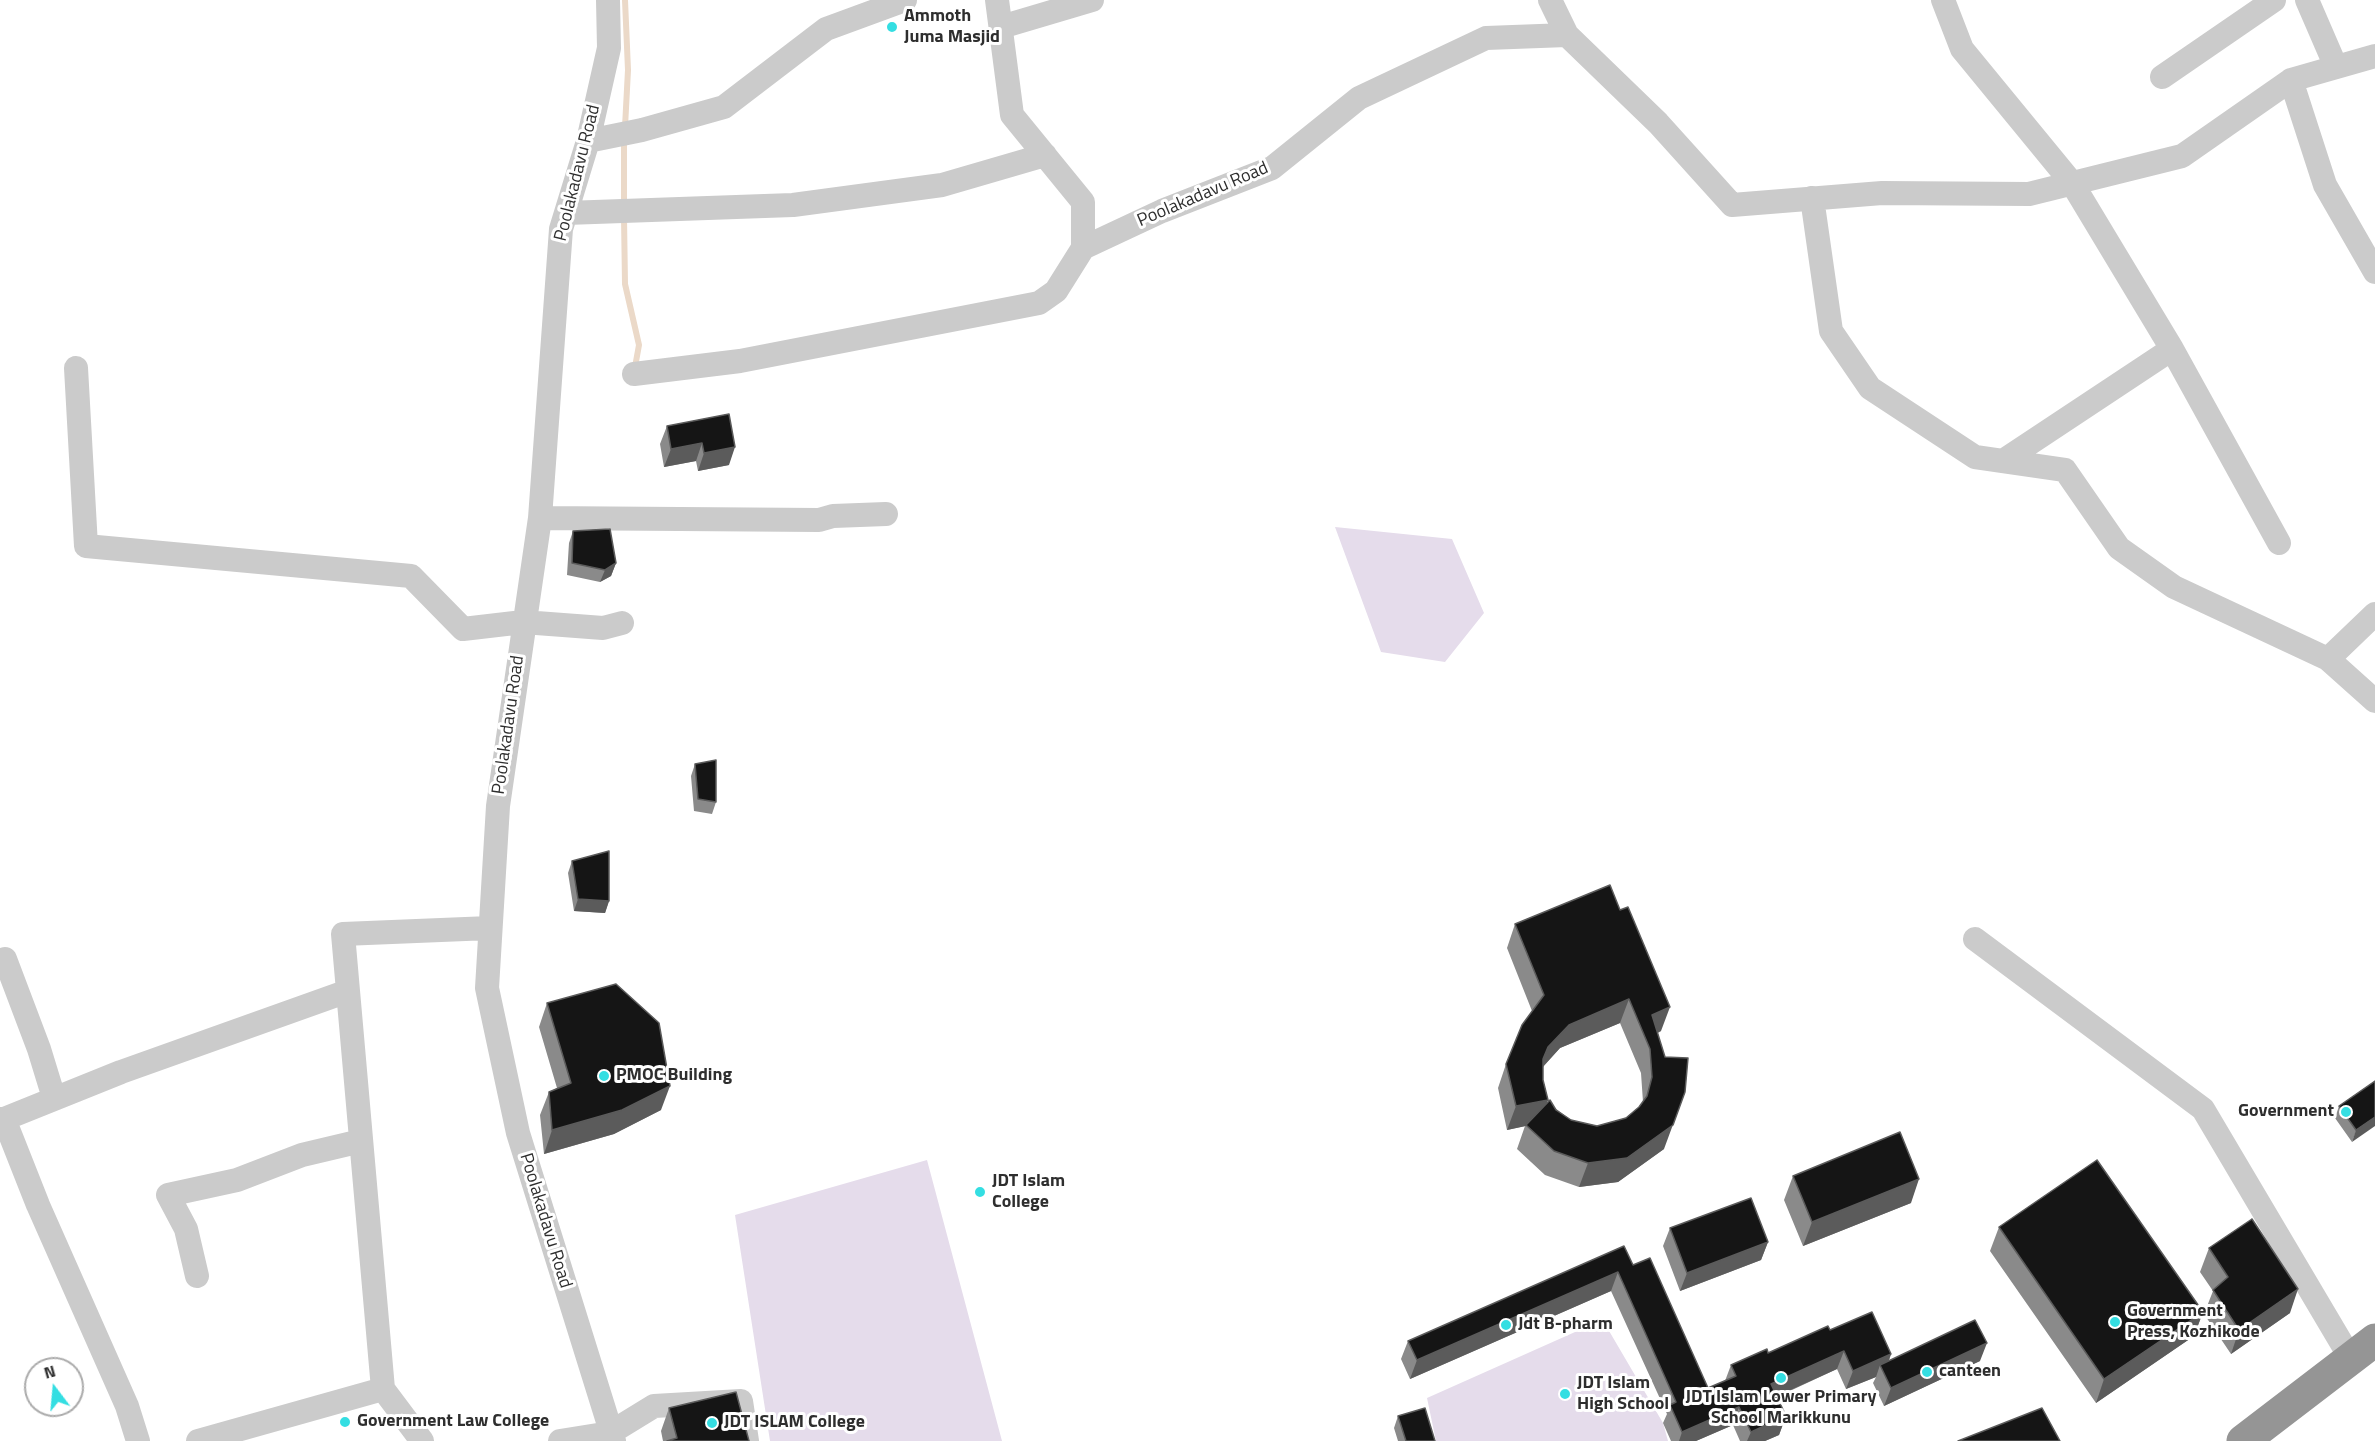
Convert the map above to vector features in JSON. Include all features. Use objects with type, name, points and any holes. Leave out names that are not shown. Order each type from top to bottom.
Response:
[{"type":"highway","points":[[2243,1441],[2363,1349]]},
{"type":"street","name":"Poolakadavu Road","points":[[608,0],[609,48],[588,141],[561,229],[540,518],[523,622],[498,806],[487,988],[518,1133],[612,1437]]},
{"type":"street","points":[[588,141],[642,130],[724,107],[826,29],[904,0]]},
{"type":"street","points":[[634,374],[740,361],[1039,303],[1056,291],[1083,248],[1083,202],[1012,115],[998,0]]},
{"type":"street","points":[[1001,27],[1092,0]]},
{"type":"street","points":[[1550,0],[1567,35],[1658,123],[1732,205],[1882,193],[2029,194],[2182,156],[2291,80],[2375,56]]},
{"type":"street","points":[[1943,0],[1962,49],[2072,183],[2172,350],[2279,543]]},
{"type":"street","points":[[2162,77],[2274,0]]},
{"type":"street","points":[[2307,0],[2336,67]]},
{"type":"street","name":"Poolakadavu Road","points":[[1083,248],[1162,212],[1272,168],[1359,98],[1486,38],[1567,35]]},
{"type":"street","points":[[2291,80],[2325,185],[2375,271]]},
{"type":"street","points":[[566,213],[793,205],[942,185],[1045,155]]},
{"type":"street","points":[[1812,198],[1831,331],[1870,388],[1975,457],[2065,470],[2119,548],[2174,587],[2328,659],[2375,701]]},
{"type":"street","points":[[2003,461],[2172,350]]},
{"type":"street","points":[[76,368],[86,546],[411,576],[463,629],[523,622],[603,628],[622,623]]},
{"type":"street","points":[[540,518],[819,520],[833,516],[886,514]]},
{"type":"street","points":[[2328,659],[2375,614]]},
{"type":"street","points":[[422,1441],[383,1389],[343,934],[490,928]]},
{"type":"street","points":[[1975,939],[2203,1109],[2363,1349]]},
{"type":"street","points":[[5,959],[54,1098]]},
{"type":"street","points":[[138,1441],[127,1406],[2,1119],[348,991]]},
{"type":"street","points":[[197,1276],[186,1228],[168,1195],[237,1180],[302,1155],[361,1141]]},
{"type":"street","points":[[198,1441],[383,1389]]},
{"type":"street","points":[[560,1441],[612,1437],[654,1406],[741,1401],[747,1441]]},
{"type":"shaded area","points":[[1335,527],[1452,539],[1484,613],[1445,662],[1381,652]]},
{"type":"shaded area","points":[[927,1160],[1002,1441],[770,1441],[735,1215]]},
{"type":"shaded area","points":[[1593,1324],[1605,1324],[1663,1423],[1668,1441],[1436,1441],[1427,1398]]},
{"type":"building","points":[[729,414],[735,447],[704,453],[702,443],[671,449],[667,426]]},
{"type":"building","points":[[610,529],[616,563],[605,570],[572,563],[573,531]]},
{"type":"building","points":[[716,760],[716,802],[698,799],[695,764]]},
{"type":"building","points":[[609,851],[609,901],[578,899],[572,861]]},
{"type":"building","points":[[1610,885],[1620,910],[1628,907],[1670,1007],[1652,1015],[1665,1057],[1688,1058],[1685,1092],[1673,1125],[1627,1158],[1588,1163],[1554,1151],[1526,1125],[1550,1100],[1556,1110],[1571,1120],[1597,1126],[1626,1118],[1639,1107],[1647,1096],[1652,1077],[1650,1049],[1629,999],[1569,1025],[1548,1047],[1543,1059],[1543,1080],[1548,1100],[1516,1106],[1506,1064],[1522,1025],[1544,995],[1515,924]]},
{"type":"building","name":"PMOC Building","points":[[616,984],[659,1023],[670,1086],[622,1110],[552,1130],[549,1092],[571,1083],[547,1003]]},
{"type":"building","points":[[2375,1081],[2375,1117],[2356,1130],[2339,1106]]},
{"type":"building","points":[[1900,1132],[1919,1179],[1812,1222],[1793,1176]]},
{"type":"building","points":[[2097,1160],[2203,1312],[2104,1379],[1999,1227]]},
{"type":"building","points":[[1751,1198],[1768,1242],[1687,1273],[1670,1228]]},
{"type":"building","points":[[2252,1219],[2298,1289],[2239,1330],[2213,1290],[2228,1277],[2209,1248]]},
{"type":"building","points":[[1624,1246],[1633,1265],[1650,1258],[1708,1388],[1736,1376],[1731,1365],[1767,1349],[1768,1353],[1828,1326],[1830,1330],[1872,1312],[1891,1354],[1853,1371],[1844,1351],[1771,1384],[1786,1416],[1751,1432],[1739,1407],[1682,1432],[1670,1405],[1676,1402],[1618,1272],[1417,1360],[1408,1341]]},
{"type":"building","points":[[1975,1320],[1987,1343],[1891,1388],[1880,1365]]},
{"type":"building","points":[[736,1392],[749,1441],[667,1441],[677,1438],[669,1408]]},
{"type":"building","points":[[1425,1408],[1435,1441],[1406,1441],[1398,1416]]},
{"type":"building","points":[[2042,1408],[2060,1441],[1958,1441]]},
{"type":"waterway","points":[[625,0],[628,70],[625,127]]},
{"type":"waterway","points":[[624,143],[624,207]]},
{"type":"waterway","points":[[624,217],[625,284],[639,345],[635,367]]},
{"type":"place","name":"Ammoth Juma Masjid","points":[[892,27]]},
{"type":"place","name":"PMOC Building","points":[[604,1076]]},
{"type":"place","name":"Government","points":[[2346,1112]]},
{"type":"place","name":"JDT Islam College","points":[[980,1192]]},
{"type":"place","name":"Government Press, Kozhikode","points":[[2115,1322]]},
{"type":"place","name":"Jdt B-pharm","points":[[1506,1325]]},
{"type":"place","name":"canteen","points":[[1927,1372]]},
{"type":"place","name":"JDT Islam Lower Primary School Marikkunu","points":[[1781,1378]]},
{"type":"place","name":"JDT Islam High School","points":[[1565,1394]]},
{"type":"place","name":"Government Law College","points":[[345,1422]]},
{"type":"place","name":"JDT ISLAM College","points":[[712,1423]]}]
